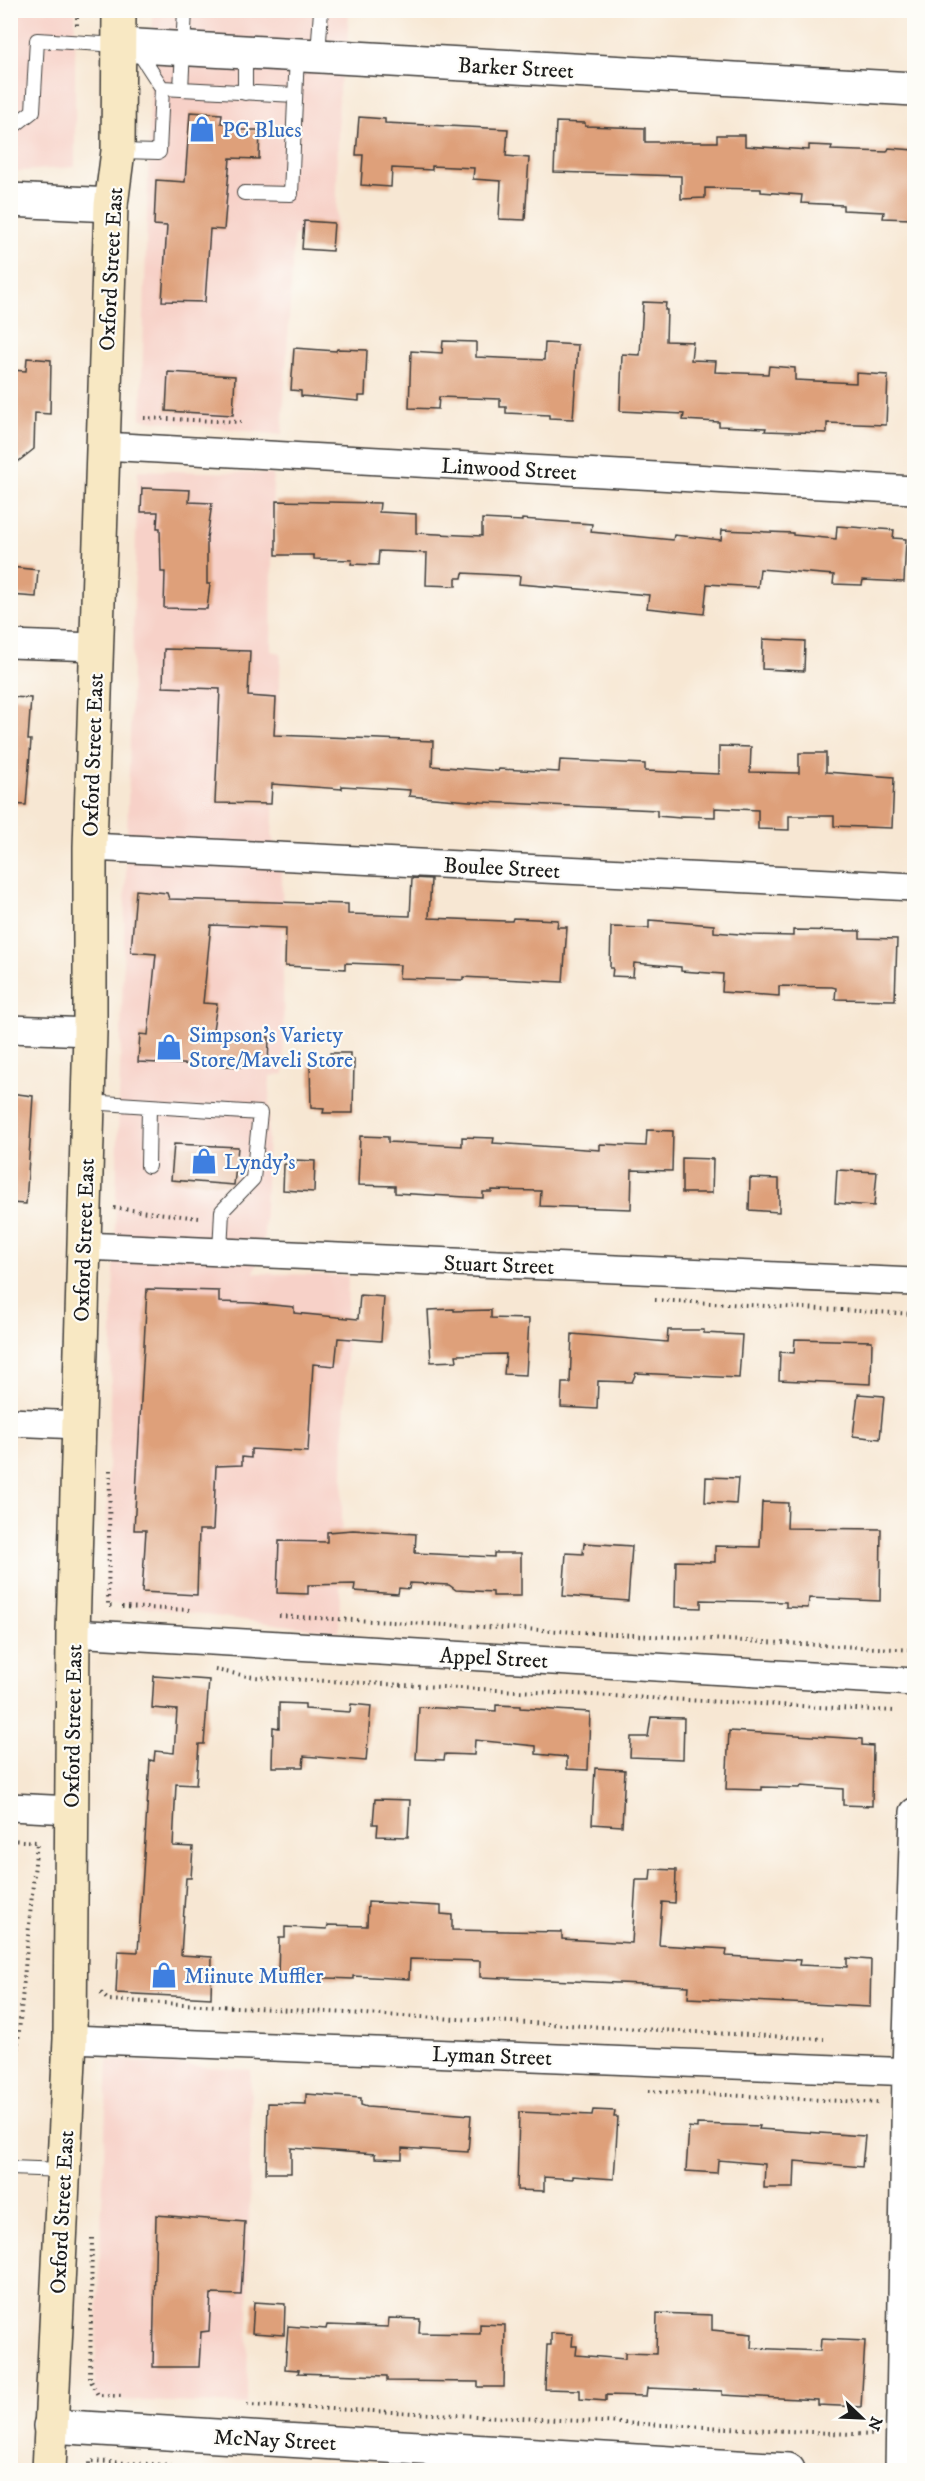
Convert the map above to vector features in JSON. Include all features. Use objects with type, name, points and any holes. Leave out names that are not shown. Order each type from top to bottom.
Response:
[{"type":"main road","name":"Oxford Street East","points":[[49,2470],[70,2039],[73,1633],[90,1032],[90,847],[96,647],[111,205],[127,45],[119,10]]},
{"type":"street","name":"Barker Street","points":[[127,45],[915,89]]},
{"type":"street","points":[[10,200],[111,205]]},
{"type":"street","name":"Linwood Street","points":[[103,446],[915,490]]},
{"type":"street","points":[[10,644],[96,647]]},
{"type":"street","name":"Boulee Street","points":[[90,847],[915,886]]},
{"type":"street","points":[[10,1029],[90,1032]]},
{"type":"street","name":"Stuart Street","points":[[83,1246],[915,1282]]},
{"type":"street","points":[[10,1422],[78,1425]]},
{"type":"street","name":"Appel Street","points":[[73,1633],[915,1682]]},
{"type":"street","points":[[10,1807],[71,1810]]},
{"type":"street","points":[[899,2470],[915,1812]]},
{"type":"street","name":"Lyman Street","points":[[70,2039],[910,2071]]},
{"type":"street","name":"McNay Street","points":[[50,2426],[788,2470]]},
{"type":"lane","points":[[181,89],[185,10]]},
{"type":"lane","points":[[244,194],[291,194],[295,95],[321,10]]},
{"type":"lane","points":[[10,125],[15,125],[33,111],[37,40],[127,45],[162,88],[159,152],[118,151]]},
{"type":"lane","points":[[245,52],[245,93]]},
{"type":"lane","points":[[162,88],[295,95]]},
{"type":"lane","points":[[87,1102],[260,1113],[253,1179],[222,1211],[220,1252]]},
{"type":"lane","points":[[148,1166],[149,1106]]},
{"type":"lane","points":[[10,2168],[63,2170]]},
{"type":"path","points":[[77,10],[77,25]]},
{"type":"path","points":[[144,418],[241,422]]},
{"type":"path","points":[[114,1199],[114,1209],[199,1218]]},
{"type":"path","points":[[110,1463],[108,1606],[191,1610]]},
{"type":"path","points":[[272,1615],[915,1650]]},
{"type":"path","points":[[210,1670],[265,1677],[894,1711]]},
{"type":"path","points":[[10,1840],[37,1842],[10,2126]]},
{"type":"path","points":[[97,1988],[108,2000],[836,2040]]},
{"type":"path","points":[[93,2228],[90,2379],[98,2395],[124,2396]]},
{"type":"path","points":[[247,2405],[882,2435]]},
{"type":"path","points":[[89,2470],[89,2462],[171,2465]]},
{"type":"shaded area","points":[[11,11],[75,11],[75,167],[11,172]]},
{"type":"shaded area","points":[[153,11],[349,11],[347,48],[339,88],[336,234],[294,235],[282,435],[141,419]]},
{"type":"shaded area","points":[[138,470],[273,474],[271,651],[281,653],[272,836],[282,875],[284,1074],[270,1076],[264,1236],[254,1273],[348,1276],[339,1632],[104,1602]]},
{"type":"shaded area","points":[[108,2060],[251,2070],[247,2405],[94,2399]]},
{"type":"building","points":[[190,112],[222,114],[221,123],[235,124],[235,130],[260,130],[259,159],[230,158],[224,230],[210,229],[205,302],[162,301],[167,226],[154,225],[156,180],[185,182]]},
{"type":"building","points":[[359,117],[385,119],[385,123],[508,129],[506,156],[529,158],[525,220],[499,219],[501,181],[473,179],[474,168],[432,166],[432,170],[392,168],[391,187],[361,185],[363,155],[356,155]]},
{"type":"building","points":[[556,122],[585,123],[585,126],[645,128],[645,142],[717,142],[717,135],[745,135],[745,146],[809,150],[809,145],[832,146],[831,150],[887,152],[889,148],[914,150],[911,219],[883,218],[884,212],[843,210],[843,205],[801,203],[802,195],[761,192],[761,189],[705,188],[705,198],[681,199],[681,176],[554,172]]},
{"type":"building","points":[[304,221],[334,223],[332,251],[302,249]]},
{"type":"building","points":[[643,302],[666,303],[666,341],[693,342],[691,360],[716,361],[715,372],[768,374],[769,366],[795,368],[795,380],[856,383],[856,373],[888,375],[886,425],[827,423],[827,433],[765,431],[766,428],[719,426],[719,422],[683,420],[684,414],[620,411],[622,354],[640,355]]},
{"type":"building","points":[[443,341],[476,342],[476,357],[544,360],[545,343],[578,345],[573,419],[549,418],[549,415],[506,413],[506,407],[500,407],[500,399],[439,397],[438,409],[409,408],[411,351],[442,353]]},
{"type":"building","points":[[294,348],[336,351],[337,349],[367,350],[365,396],[359,396],[359,401],[301,396],[301,391],[291,390]]},
{"type":"building","points":[[27,358],[51,360],[50,414],[35,413],[34,449],[10,468],[10,370],[26,371]]},
{"type":"building","points":[[168,372],[235,376],[233,415],[166,411]]},
{"type":"building","points":[[142,488],[190,490],[189,502],[212,503],[207,538],[207,584],[210,584],[207,609],[164,608],[165,572],[161,572],[158,512],[141,512]]},
{"type":"building","points":[[276,501],[380,503],[379,512],[416,514],[416,533],[482,536],[482,519],[522,521],[522,519],[592,524],[591,532],[673,540],[674,535],[721,540],[722,530],[793,533],[793,535],[836,539],[837,526],[894,530],[893,538],[906,539],[904,582],[863,580],[862,585],[833,584],[834,575],[760,569],[758,587],[707,584],[704,614],[647,608],[649,595],[519,584],[520,576],[463,573],[462,578],[456,578],[456,586],[426,585],[427,553],[379,551],[378,565],[351,564],[352,560],[314,559],[314,555],[276,555]]},
{"type":"building","points":[[10,567],[38,570],[36,597],[10,595]]},
{"type":"building","points":[[763,639],[805,641],[804,671],[762,669]]},
{"type":"building","points":[[164,649],[250,651],[248,696],[276,698],[274,735],[433,741],[432,766],[498,771],[499,769],[559,772],[560,760],[645,764],[645,771],[719,774],[719,746],[751,747],[750,772],[799,773],[799,753],[826,753],[826,772],[894,777],[892,828],[834,826],[834,816],[789,816],[789,830],[758,829],[758,810],[715,808],[715,817],[680,816],[680,818],[657,816],[657,810],[482,802],[409,796],[410,790],[342,786],[342,789],[272,784],[271,804],[215,803],[220,689],[163,687]]},
{"type":"building","points":[[10,697],[31,698],[28,740],[31,740],[26,805],[10,804]]},
{"type":"building","points":[[412,878],[431,879],[429,918],[505,921],[512,921],[513,918],[558,920],[557,927],[567,927],[563,982],[463,977],[463,980],[399,978],[400,965],[345,963],[345,969],[285,966],[286,928],[211,925],[203,1003],[217,1004],[212,1036],[269,1037],[268,1068],[138,1062],[140,1034],[148,1035],[156,954],[131,952],[136,890],[167,893],[169,899],[348,904],[348,914],[410,916]]},
{"type":"building","points":[[649,920],[714,925],[714,932],[752,935],[793,936],[793,930],[860,931],[860,938],[897,939],[895,1000],[835,999],[836,988],[832,987],[779,986],[779,996],[722,992],[723,974],[681,971],[681,967],[634,963],[633,977],[612,976],[613,968],[610,968],[611,927],[649,928]]},
{"type":"building","points":[[330,1053],[350,1053],[350,1060],[354,1060],[353,1113],[323,1113],[324,1109],[311,1108],[310,1064],[325,1064],[325,1059],[330,1059]]},
{"type":"building","points":[[10,1093],[33,1096],[26,1204],[10,1203]]},
{"type":"building","points":[[647,1130],[673,1131],[672,1171],[632,1170],[631,1209],[540,1206],[541,1191],[492,1190],[492,1192],[483,1192],[483,1198],[395,1193],[395,1186],[358,1185],[360,1136],[388,1137],[388,1142],[462,1146],[462,1137],[494,1138],[493,1143],[600,1150],[600,1144],[646,1146]]},
{"type":"building","points":[[174,1144],[238,1147],[234,1185],[171,1180]]},
{"type":"building","points":[[682,1158],[713,1159],[712,1193],[682,1193]]},
{"type":"building","points":[[296,1160],[315,1161],[314,1192],[283,1190],[284,1164],[295,1165]]},
{"type":"building","points":[[837,1170],[877,1172],[874,1206],[835,1203]]},
{"type":"building","points":[[750,1178],[779,1179],[779,1212],[749,1210]]},
{"type":"building","points":[[147,1289],[219,1291],[219,1302],[294,1307],[294,1313],[358,1319],[360,1295],[384,1297],[381,1341],[338,1338],[335,1366],[313,1364],[308,1452],[251,1449],[251,1458],[242,1457],[242,1465],[216,1466],[213,1530],[199,1530],[197,1595],[142,1592],[146,1530],[134,1530]]},
{"type":"building","points":[[454,1309],[454,1311],[491,1310],[491,1318],[529,1319],[526,1375],[504,1374],[506,1354],[456,1355],[457,1361],[431,1362],[428,1310]]},
{"type":"building","points":[[668,1330],[704,1330],[704,1333],[742,1335],[739,1378],[636,1373],[632,1382],[598,1381],[597,1409],[561,1407],[562,1383],[570,1383],[572,1334],[667,1342]]},
{"type":"building","points":[[795,1339],[872,1341],[871,1384],[779,1380],[780,1352],[794,1353]]},
{"type":"building","points":[[858,1394],[884,1396],[880,1439],[853,1436]]},
{"type":"building","points":[[706,1477],[738,1478],[736,1504],[705,1502]]},
{"type":"building","points":[[762,1502],[788,1503],[787,1528],[881,1529],[880,1601],[809,1598],[808,1608],[786,1607],[786,1602],[701,1600],[701,1608],[675,1607],[676,1561],[715,1562],[715,1546],[760,1547]]},
{"type":"building","points":[[353,1530],[416,1534],[415,1553],[494,1557],[494,1553],[521,1553],[521,1596],[493,1596],[493,1592],[456,1590],[449,1585],[410,1583],[409,1589],[399,1588],[398,1594],[354,1591],[355,1584],[308,1585],[308,1594],[277,1593],[279,1541],[327,1542],[327,1532]]},
{"type":"building","points":[[584,1543],[632,1546],[628,1601],[563,1596],[566,1553],[583,1554]]},
{"type":"building","points":[[154,1676],[209,1680],[204,1744],[199,1744],[196,1785],[176,1784],[173,1846],[193,1847],[191,1878],[186,1878],[181,1955],[212,1957],[211,1998],[116,1993],[118,1951],[138,1952],[150,1760],[154,1761],[155,1751],[174,1753],[177,1710],[152,1708]]},
{"type":"building","points":[[279,1703],[305,1704],[305,1709],[350,1712],[351,1704],[371,1706],[366,1761],[304,1756],[303,1767],[272,1767],[273,1727],[279,1728]]},
{"type":"building","points":[[496,1705],[590,1712],[588,1770],[567,1769],[567,1757],[536,1754],[536,1746],[475,1740],[474,1755],[445,1754],[444,1760],[416,1759],[419,1707],[496,1711]]},
{"type":"building","points":[[651,1717],[684,1718],[683,1759],[630,1757],[631,1737],[648,1737]]},
{"type":"building","points":[[729,1731],[862,1739],[862,1745],[873,1746],[872,1806],[843,1805],[843,1789],[801,1786],[800,1788],[762,1787],[762,1790],[726,1789]]},
{"type":"building","points":[[595,1768],[625,1770],[622,1826],[592,1824]]},
{"type":"building","points":[[375,1799],[410,1800],[408,1837],[377,1836],[378,1824],[373,1824]]},
{"type":"building","points":[[651,1869],[676,1870],[675,1903],[662,1902],[659,1945],[727,1949],[726,1956],[800,1960],[799,1965],[847,1967],[847,1958],[871,1960],[870,2007],[688,1998],[689,1986],[480,1977],[480,1961],[410,1959],[409,1979],[278,1976],[279,1938],[285,1938],[285,1927],[327,1929],[328,1925],[367,1926],[368,1902],[441,1906],[441,1914],[452,1915],[452,1930],[562,1932],[562,1939],[632,1943],[636,1880],[650,1880]]},
{"type":"building","points":[[306,2094],[361,2098],[361,2105],[367,2107],[471,2115],[468,2152],[402,2148],[402,2159],[375,2158],[375,2154],[291,2148],[291,2173],[266,2173],[268,2103],[306,2104]]},
{"type":"building","points":[[593,2110],[615,2111],[614,2117],[618,2117],[614,2179],[573,2176],[573,2179],[544,2177],[544,2191],[517,2190],[519,2112],[592,2115]]},
{"type":"building","points":[[697,2124],[760,2126],[759,2129],[865,2136],[862,2167],[795,2161],[794,2188],[764,2188],[765,2164],[718,2160],[717,2173],[686,2171],[689,2127],[697,2128]]},
{"type":"building","points":[[156,2215],[245,2222],[241,2295],[211,2294],[209,2331],[201,2332],[199,2367],[153,2367]]},
{"type":"building","points":[[254,2302],[285,2304],[284,2335],[252,2333]]},
{"type":"building","points":[[657,2313],[712,2315],[712,2330],[752,2334],[751,2348],[820,2351],[821,2339],[865,2341],[861,2407],[818,2405],[818,2400],[722,2395],[722,2391],[647,2388],[646,2396],[606,2395],[606,2401],[580,2399],[580,2390],[545,2389],[547,2345],[551,2345],[551,2333],[573,2334],[572,2346],[577,2346],[576,2355],[625,2359],[625,2353],[656,2354]]},
{"type":"building","points":[[389,2318],[420,2319],[419,2333],[480,2334],[480,2324],[505,2325],[504,2387],[478,2387],[478,2382],[387,2381],[387,2376],[298,2373],[299,2370],[285,2369],[288,2326],[326,2329],[327,2325],[388,2327]]},
{"type":"place","name":"PC Blues","points":[[202,129]]},
{"type":"place","name":"Simpson's Variety Store/Maveli Store","points":[[169,1047]]},
{"type":"place","name":"Lyndy's","points":[[204,1161]]},
{"type":"place","name":"Miinute Muffler","points":[[164,1975]]}]
